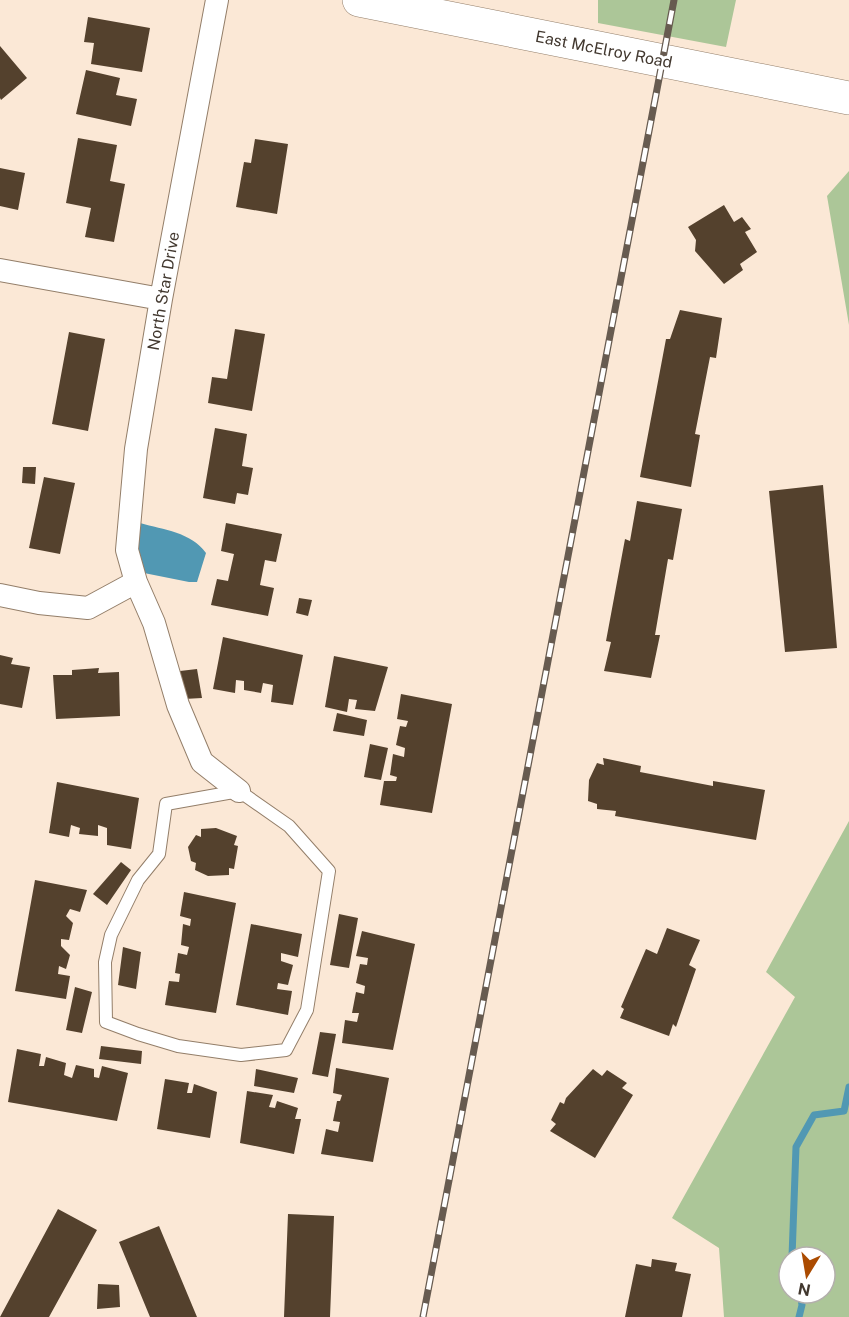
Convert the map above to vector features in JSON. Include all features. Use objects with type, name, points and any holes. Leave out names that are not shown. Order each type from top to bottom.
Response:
[{"type":"main road","name":"East McElroy Road","points":[[359,0],[849,98]]},
{"type":"street","name":"North Star Drive","points":[[217,0],[161,299],[136,449],[127,550],[136,582],[154,622],[178,705],[202,762],[240,790]]},
{"type":"street","points":[[0,270],[161,299]]},
{"type":"street","points":[[0,596],[88,608],[136,582]]},
{"type":"lane","points":[[240,790],[289,826],[328,871],[307,1010],[286,1050],[241,1055],[178,1046],[106,1022],[105,962],[111,935],[138,880],[159,854],[166,804],[240,790]]},
{"type":"green space","points":[[598,0],[736,0],[726,47],[598,23]]},
{"type":"green space","points":[[849,171],[849,325],[827,196]]},
{"type":"green space","points":[[849,821],[849,1317],[724,1317],[719,1248],[672,1218],[795,997],[766,972]]},
{"type":"water","points":[[140,523],[185,536],[200,546],[206,553],[197,582],[144,573],[138,548]]},
{"type":"building","points":[[88,17],[150,28],[142,72],[91,64],[94,43],[84,42]]},
{"type":"building","points":[[0,46],[27,78],[1,100],[0,98]]},
{"type":"building","points":[[86,70],[120,78],[116,95],[137,99],[131,126],[76,114]]},
{"type":"building","points":[[78,138],[117,145],[110,181],[125,184],[114,242],[85,237],[91,208],[66,203]]},
{"type":"building","points":[[255,139],[288,144],[277,214],[236,207],[244,162],[251,163]]},
{"type":"building","points":[[0,168],[25,173],[18,210],[0,206]]},
{"type":"building","points":[[724,205],[734,222],[742,217],[751,229],[745,232],[757,252],[740,264],[743,270],[724,284],[695,251],[696,240],[688,227]]},
{"type":"building","points":[[680,310],[722,318],[716,358],[710,357],[695,434],[700,435],[691,487],[640,477],[666,339],[670,339]]},
{"type":"building","points":[[235,329],[265,334],[252,411],[208,403],[212,377],[227,379]]},
{"type":"building","points":[[69,332],[105,339],[88,431],[52,424]]},
{"type":"building","points":[[215,428],[247,434],[242,466],[253,468],[248,495],[237,493],[235,504],[203,498]]},
{"type":"building","points":[[23,467],[36,467],[35,484],[22,483]]},
{"type":"building","points":[[44,477],[75,483],[60,554],[29,548]]},
{"type":"building","points":[[823,485],[837,648],[785,652],[769,491]]},
{"type":"building","points":[[637,501],[682,509],[673,560],[668,559],[655,635],[660,635],[651,678],[604,671],[611,642],[606,641],[625,539],[630,541]]},
{"type":"building","points":[[226,523],[282,534],[276,562],[265,560],[260,585],[274,588],[268,616],[211,605],[217,579],[228,581],[234,554],[221,551]]},
{"type":"building","points":[[299,598],[312,600],[308,616],[296,613]]},
{"type":"building","points":[[223,637],[303,655],[293,705],[271,702],[273,685],[263,683],[261,693],[244,690],[244,681],[236,680],[235,693],[213,689]]},
{"type":"building","points":[[0,655],[13,658],[11,664],[30,667],[22,708],[0,704]]},
{"type":"building","points":[[334,656],[388,667],[375,711],[355,709],[357,700],[349,699],[347,712],[325,707]]},
{"type":"building","points":[[99,668],[98,673],[119,672],[120,716],[56,719],[53,675],[72,675],[72,670]]},
{"type":"building","points":[[197,669],[202,698],[184,699],[180,671]]},
{"type":"building","points":[[401,694],[452,704],[432,813],[380,805],[384,781],[396,781],[397,777],[390,775],[393,754],[404,757],[405,748],[396,745],[400,726],[406,727],[408,721],[397,719]]},
{"type":"building","points":[[337,713],[367,720],[364,736],[333,731]]},
{"type":"building","points":[[370,744],[388,748],[381,780],[364,777]]},
{"type":"building","points":[[603,758],[641,766],[640,772],[713,786],[713,781],[765,790],[756,840],[615,816],[616,811],[597,809],[597,804],[588,801],[589,780],[597,763],[604,765]]},
{"type":"building","points":[[57,782],[139,798],[131,849],[107,845],[107,828],[98,825],[98,836],[79,834],[80,828],[71,825],[69,837],[49,833]]},
{"type":"building","points":[[216,828],[237,836],[234,845],[238,846],[234,869],[229,868],[229,875],[208,876],[195,870],[196,863],[191,861],[188,847],[196,835],[201,837],[201,829]]},
{"type":"building","points":[[121,862],[131,870],[107,905],[93,894]]},
{"type":"building","points":[[35,880],[87,890],[80,912],[70,909],[66,916],[73,923],[69,940],[61,939],[61,946],[70,955],[66,969],[59,966],[58,974],[70,976],[66,999],[15,991]]},
{"type":"building","points":[[184,892],[236,903],[216,1013],[165,1005],[169,981],[179,982],[180,974],[175,973],[178,953],[187,955],[189,947],[181,945],[183,924],[190,926],[191,919],[180,916]]},
{"type":"building","points":[[339,914],[358,918],[349,968],[330,965]]},
{"type":"building","points":[[251,924],[302,934],[298,957],[281,953],[281,961],[293,965],[288,985],[278,983],[277,989],[292,991],[288,1015],[236,1005]]},
{"type":"building","points":[[667,928],[700,940],[689,965],[696,969],[676,1027],[673,1024],[669,1036],[620,1018],[624,1009],[621,1007],[646,949],[657,954]]},
{"type":"building","points":[[362,931],[415,944],[393,1050],[342,1043],[345,1020],[357,1022],[359,1013],[352,1013],[356,992],[364,994],[365,986],[356,983],[360,964],[367,965],[368,958],[356,956]]},
{"type":"building","points":[[123,947],[141,952],[136,989],[118,985]]},
{"type":"building","points":[[75,987],[92,992],[82,1033],[66,1030]]},
{"type":"building","points":[[320,1032],[336,1034],[328,1077],[312,1074]]},
{"type":"building","points":[[101,1046],[142,1051],[141,1064],[99,1059]]},
{"type":"building","points":[[17,1049],[41,1054],[39,1066],[44,1066],[46,1057],[66,1063],[64,1075],[72,1078],[76,1065],[94,1069],[94,1077],[99,1078],[102,1066],[128,1073],[117,1121],[8,1102]]},
{"type":"building","points":[[336,1068],[389,1078],[373,1162],[321,1154],[326,1129],[338,1132],[340,1122],[333,1121],[337,1101],[340,1101],[342,1095],[333,1093]]},
{"type":"building","points":[[256,1069],[298,1078],[294,1093],[254,1086]]},
{"type":"building","points":[[593,1069],[602,1076],[607,1070],[627,1083],[622,1088],[633,1095],[595,1158],[550,1131],[556,1124],[551,1120],[560,1102],[564,1104],[566,1098]]},
{"type":"building","points":[[165,1079],[189,1083],[187,1093],[192,1093],[194,1084],[217,1092],[210,1138],[157,1129]]},
{"type":"building","points":[[247,1091],[273,1095],[269,1107],[275,1108],[277,1101],[298,1108],[295,1119],[301,1119],[294,1154],[240,1143]]},
{"type":"building","points":[[58,1209],[97,1230],[49,1317],[0,1317]]},
{"type":"building","points":[[288,1214],[334,1216],[330,1317],[284,1317]]},
{"type":"building","points":[[159,1226],[197,1317],[150,1317],[119,1242]]},
{"type":"building","points":[[652,1259],[677,1263],[675,1271],[691,1274],[682,1317],[625,1317],[636,1264],[651,1267]]},
{"type":"building","points":[[98,1284],[119,1285],[120,1307],[97,1309]]},
{"type":"waterway","points":[[792,1245],[796,1147],[814,1115],[844,1111],[849,1087]]},
{"type":"waterway","points":[[799,1317],[802,1305]]},
{"type":"railway","points":[[423,1317],[674,0]]}]
